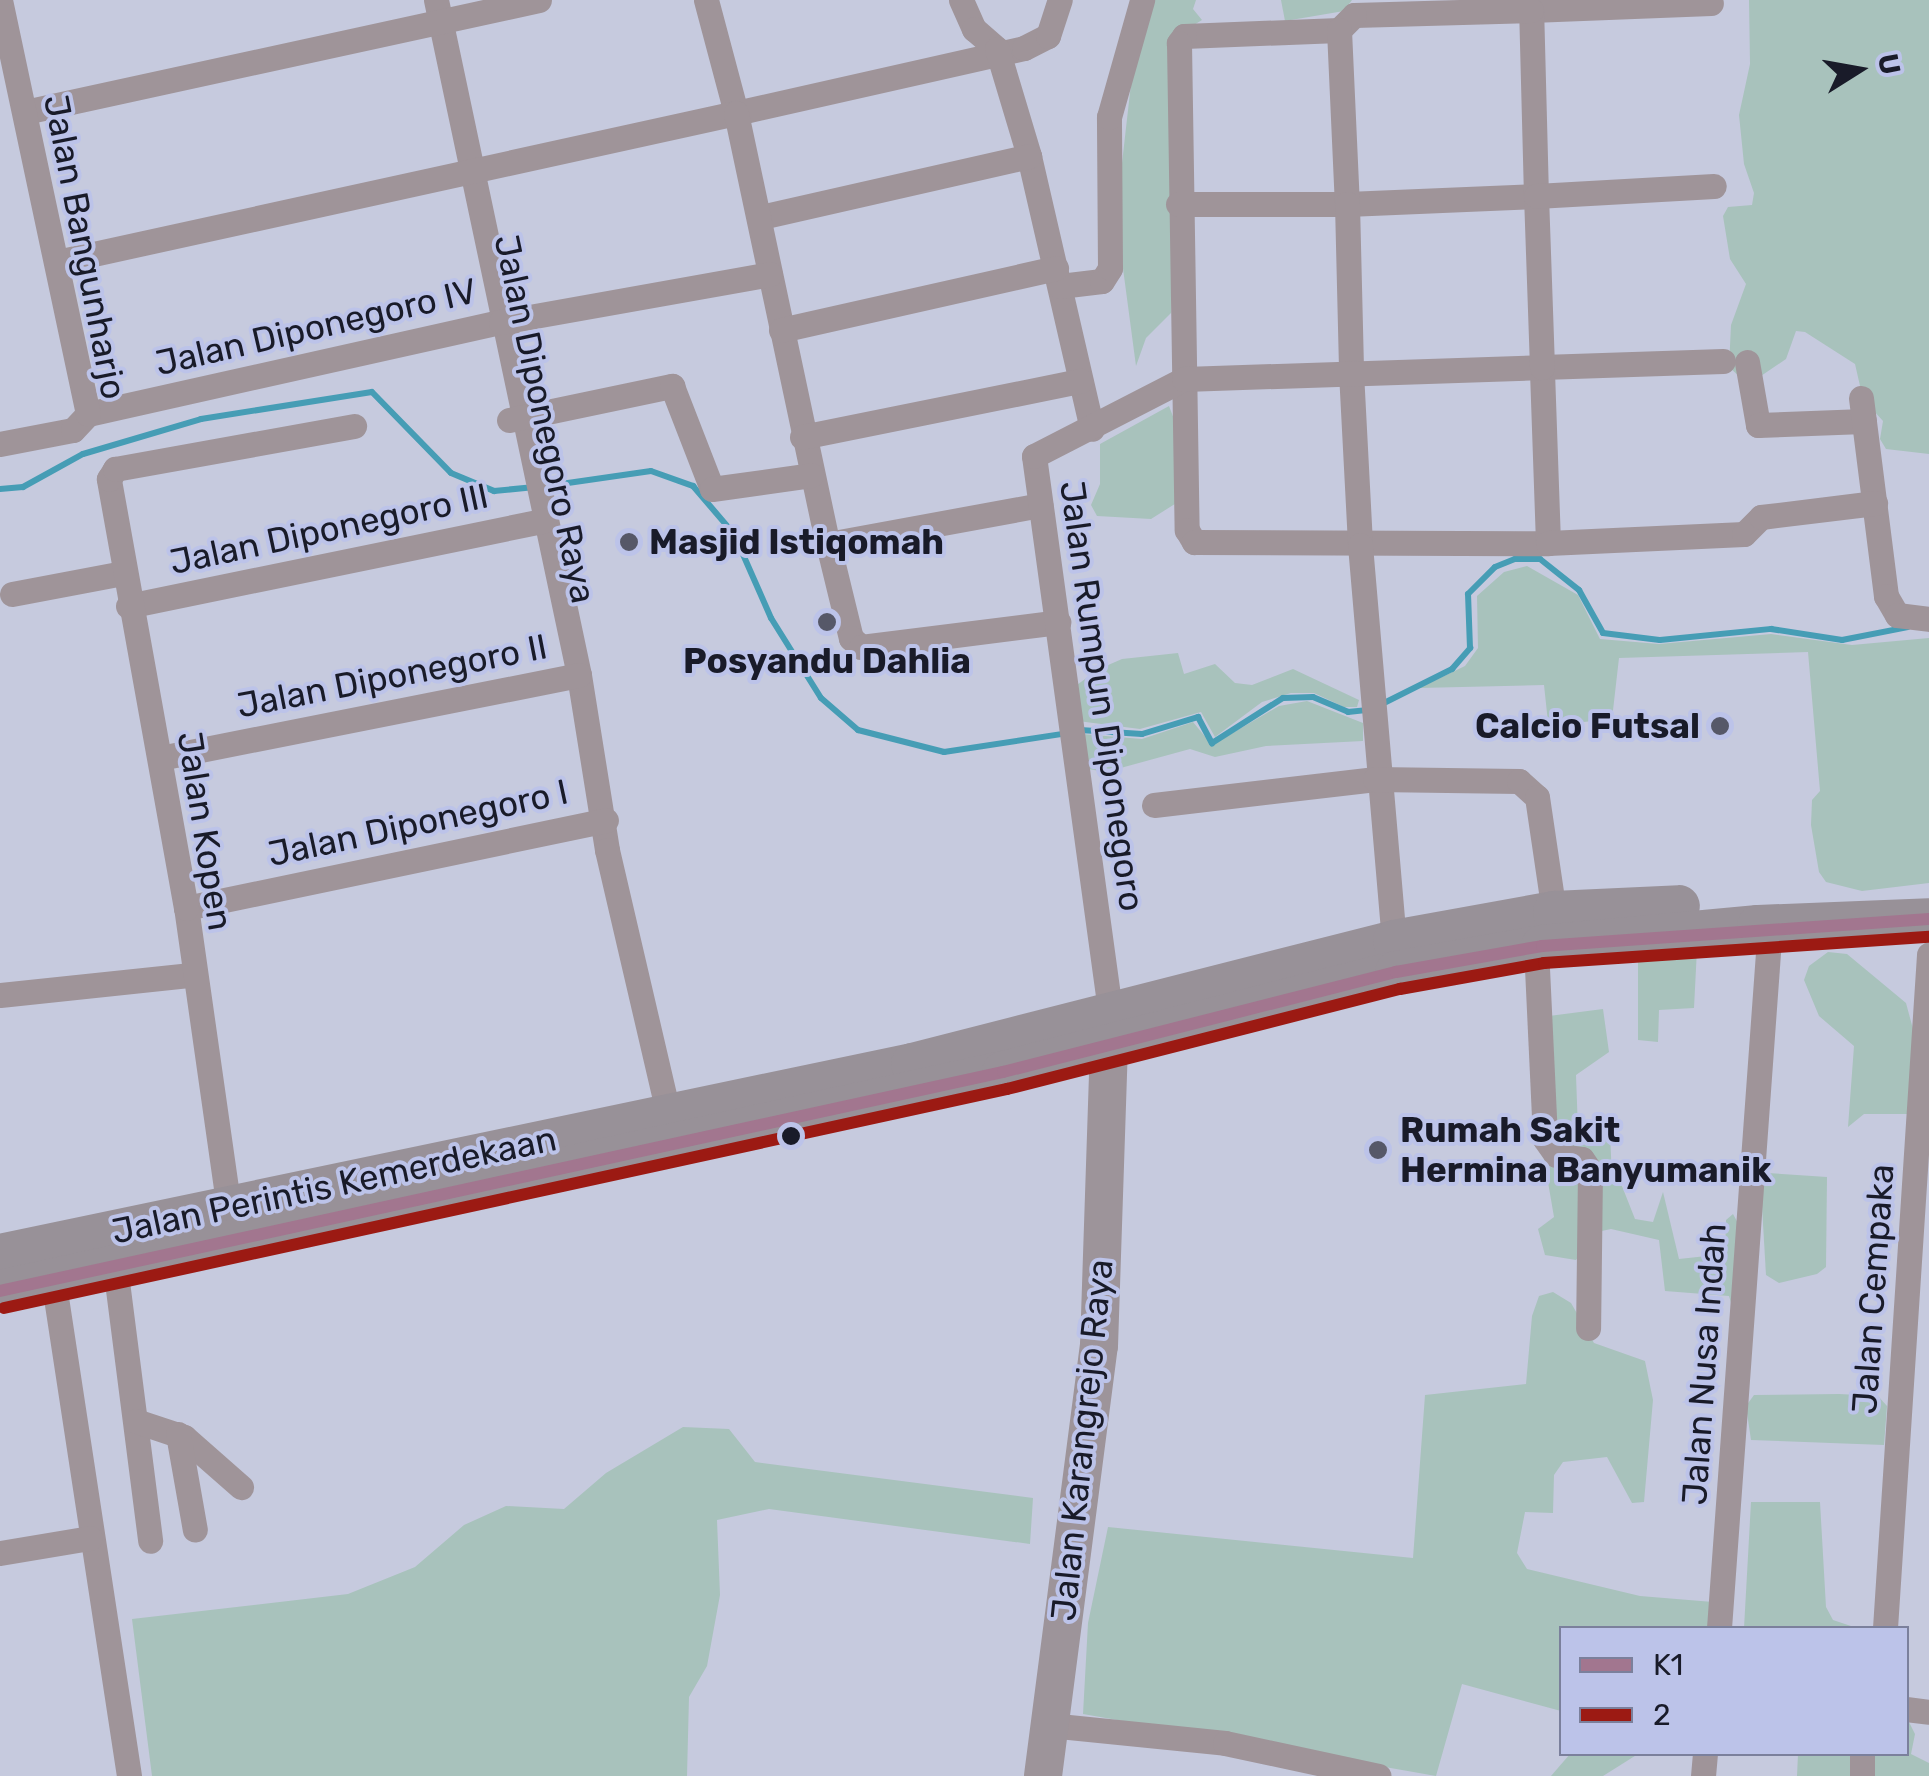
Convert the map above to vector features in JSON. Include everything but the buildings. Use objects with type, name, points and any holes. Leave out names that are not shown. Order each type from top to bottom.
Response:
[{"type":"highway","points":[[1545,930],[1929,895]]},
{"type":"highway","points":[[1545,930],[1929,919]]},
{"type":"highway","name":"Jalan Perintis Kemerdekaan","points":[[0,1291],[115,1266],[333,1205],[673,1129],[912,1064],[1113,1031],[1395,956],[1545,930]]},
{"type":"highway","name":"Jalan Perintis Kemerdekaan","points":[[0,1256],[228,1209],[333,1205]]},
{"type":"main road","name":"Jalan Karangrejo Raya","points":[[1043,1776],[1099,1346],[1113,1031]]},
{"type":"street","name":"Jalan Bangunharjo","points":[[0,0],[4,38],[25,112],[88,414],[72,430],[0,444]]},
{"type":"street","name":"Jalan Diponegoro Raya","points":[[420,0],[434,16],[600,821],[673,1129]]},
{"type":"street","points":[[25,112],[434,16],[539,0]]},
{"type":"street","points":[[706,0],[761,217],[802,437],[851,638],[861,647],[1058,622]]},
{"type":"street","name":"Jalan Rumpun Diponegoro","points":[[961,0],[974,29],[998,49],[1029,156],[1092,429]]},
{"type":"street","points":[[57,262],[736,112],[998,49],[1024,48],[1048,36],[1060,0]]},
{"type":"street","points":[[781,330],[1058,277],[1102,281],[1110,268],[1109,117],[1142,0]]},
{"type":"street","points":[[1711,3],[1584,4],[1530,10],[1468,6],[1353,15],[1180,39],[1178,204],[1190,538],[1201,544],[1360,545],[1548,543],[1744,534],[1761,517],[1875,503]]},
{"type":"street","points":[[1530,10],[1548,543]]},
{"type":"street","points":[[1353,15],[1347,204],[1351,372],[1375,779],[1395,956]]},
{"type":"street","points":[[761,217],[1029,156]]},
{"type":"street","points":[[1178,204],[1347,204],[1714,186]]},
{"type":"street","name":"Jalan Diponegoro IV","points":[[88,414],[496,323],[770,274]]},
{"type":"street","points":[[1184,378],[1735,362],[1753,422],[1862,410],[1886,596],[1898,615],[1926,618]]},
{"type":"street","name":"Jalan Rumpun Diponegoro","points":[[1113,1031],[1034,456],[1184,378]]},
{"type":"street","points":[[802,437],[1080,381]]},
{"type":"street","points":[[515,420],[672,386],[712,489],[811,475]]},
{"type":"street","name":"Jalan Kopen","points":[[228,1209],[191,975],[186,908],[128,606],[109,479],[115,469],[354,426]]},
{"type":"street","points":[[828,544],[1040,504]]},
{"type":"street","name":"Jalan Diponegoro III","points":[[128,606],[534,511]]},
{"type":"street","points":[[12,594],[124,574]]},
{"type":"street","name":"Jalan Diponegoro II","points":[[160,758],[571,676]]},
{"type":"street","points":[[1154,805],[1375,779],[1529,785],[1538,797],[1545,930],[1545,1139],[1556,1155],[1582,1159],[1590,1171],[1588,1328]]},
{"type":"street","name":"Jalan Diponegoro I","points":[[186,908],[600,821]]},
{"type":"street","name":"Jalan Nusa Indah","points":[[1719,1626],[1770,925]]},
{"type":"street","name":"Jalan Cempaka","points":[[1885,1626],[1929,954]]},
{"type":"street","points":[[0,994],[191,975]]},
{"type":"street","points":[[115,1266],[150,1541]]},
{"type":"street","points":[[53,1278],[129,1776]]},
{"type":"street","points":[[136,1421],[178,1434],[241,1486]]},
{"type":"street","points":[[178,1434],[195,1530]]},
{"type":"street","points":[[0,1553],[90,1538]]},
{"type":"street","points":[[1049,1725],[1225,1743],[1379,1776]]},
{"type":"green space","points":[[1151,0],[1196,0],[1193,9],[1202,20],[1184,31],[1171,313],[1146,338],[1136,366],[1116,216],[1132,75]]},
{"type":"green space","points":[[1281,0],[1352,0],[1344,11],[1285,21]]},
{"type":"green space","points":[[1749,0],[1929,0],[1929,454],[1886,449],[1880,439],[1883,421],[1863,399],[1855,364],[1805,332],[1796,331],[1786,359],[1758,378],[1741,378],[1729,367],[1731,325],[1746,284],[1730,259],[1723,216],[1728,207],[1752,205],[1754,193],[1744,164],[1739,115],[1750,64]]},
{"type":"green space","points":[[1169,406],[1177,427],[1178,502],[1151,519],[1097,516],[1091,505],[1100,484],[1100,444]]},
{"type":"green space","points":[[1527,566],[1578,595],[1600,639],[1659,644],[1771,634],[1852,645],[1929,638],[1929,883],[1862,891],[1826,882],[1819,872],[1811,825],[1812,800],[1820,791],[1808,652],[1619,658],[1612,719],[1574,723],[1569,734],[1550,741],[1544,685],[1419,688],[1465,666],[1478,648],[1477,596],[1504,572]]},
{"type":"green space","points":[[1178,653],[1184,674],[1215,664],[1235,683],[1252,685],[1293,669],[1359,700],[1357,707],[1344,707],[1314,693],[1291,693],[1262,702],[1215,737],[1201,712],[1140,729],[1078,721],[1074,687],[1099,669],[1122,659]]},
{"type":"green space","points":[[1307,701],[1363,723],[1363,741],[1266,746],[1215,757],[1190,749],[1106,772],[1088,769],[1082,734],[1142,739],[1193,722],[1212,745],[1279,706]]},
{"type":"green space","points":[[1697,949],[1694,1008],[1659,1010],[1658,1042],[1638,1040],[1638,952]]},
{"type":"green space","points":[[1828,952],[1847,954],[1906,1003],[1913,1029],[1910,1114],[1864,1114],[1848,1127],[1854,1046],[1819,1016],[1804,980],[1809,966]]},
{"type":"green space","points":[[1603,1009],[1609,1052],[1576,1075],[1578,1131],[1610,1132],[1612,1179],[1620,1181],[1635,1219],[1653,1222],[1663,1192],[1679,1259],[1725,1254],[1726,1220],[1733,1214],[1739,1225],[1735,1316],[1729,1296],[1665,1291],[1659,1240],[1611,1229],[1597,1232],[1576,1260],[1545,1255],[1538,1229],[1554,1217],[1540,1136],[1549,1016]]},
{"type":"green space","points":[[1767,1173],[1827,1177],[1826,1267],[1817,1274],[1779,1283],[1766,1275],[1761,1189]]},
{"type":"green space","points":[[1553,1292],[1571,1303],[1594,1343],[1645,1361],[1653,1400],[1644,1502],[1632,1503],[1607,1457],[1563,1462],[1554,1475],[1553,1513],[1525,1512],[1517,1553],[1527,1569],[1640,1596],[1713,1602],[1719,1626],[1559,1626],[1559,1710],[1462,1684],[1436,1776],[1083,1714],[1088,1623],[1108,1527],[1413,1558],[1425,1395],[1526,1384],[1532,1316],[1539,1296]]},
{"type":"green space","points":[[1754,1395],[1878,1396],[1887,1406],[1884,1445],[1751,1440],[1746,1406]]},
{"type":"green space","points":[[683,1427],[729,1429],[755,1462],[1033,1498],[1030,1544],[769,1509],[717,1520],[720,1595],[707,1666],[689,1697],[687,1776],[152,1776],[132,1619],[348,1594],[415,1567],[464,1525],[506,1506],[564,1509],[606,1473]]},
{"type":"green space","points":[[1751,1502],[1820,1502],[1826,1607],[1833,1620],[1851,1626],[1744,1626]]},
{"type":"green space","points":[[1909,1722],[1915,1734],[1911,1754],[1929,1763],[1929,1776],[1797,1776],[1798,1756],[1909,1756]]},
{"type":"green space","points":[[1568,1756],[1635,1756],[1603,1776],[1551,1776]]},
{"type":"waterway","points":[[0,489],[23,487],[83,454],[201,419],[372,392],[451,473],[494,491],[535,487]]},
{"type":"waterway","points":[[547,486],[651,471],[693,486],[734,534],[771,618],[821,698],[858,730],[944,752],[1068,733]]},
{"type":"waterway","points":[[1378,706],[1452,669],[1470,648],[1468,594],[1495,567],[1515,559],[1540,559],[1579,590],[1603,633],[1660,640],[1771,629],[1842,640],[1908,627]]},
{"type":"waterway","points":[[1080,730],[1142,734],[1198,717],[1212,743],[1283,698],[1313,697],[1348,712],[1366,710]]},
{"type":"transit line","name":"K1","points":[[0,1291],[1003,1072],[1396,972],[1542,946],[1929,919]]},
{"type":"transit line","name":"2","points":[[4,1308],[1007,1089],[1400,989],[1544,963],[1929,937]]},
{"type":"place","name":"Masjid Istiqomah","points":[[629,542]]},
{"type":"place","name":"Posyandu Dahlia","points":[[827,622]]},
{"type":"place","name":"Calcio Futsal","points":[[1720,726]]},
{"type":"place","name":"Rumah Sakit Hermina Banyumanik","points":[[1378,1150]]}]
